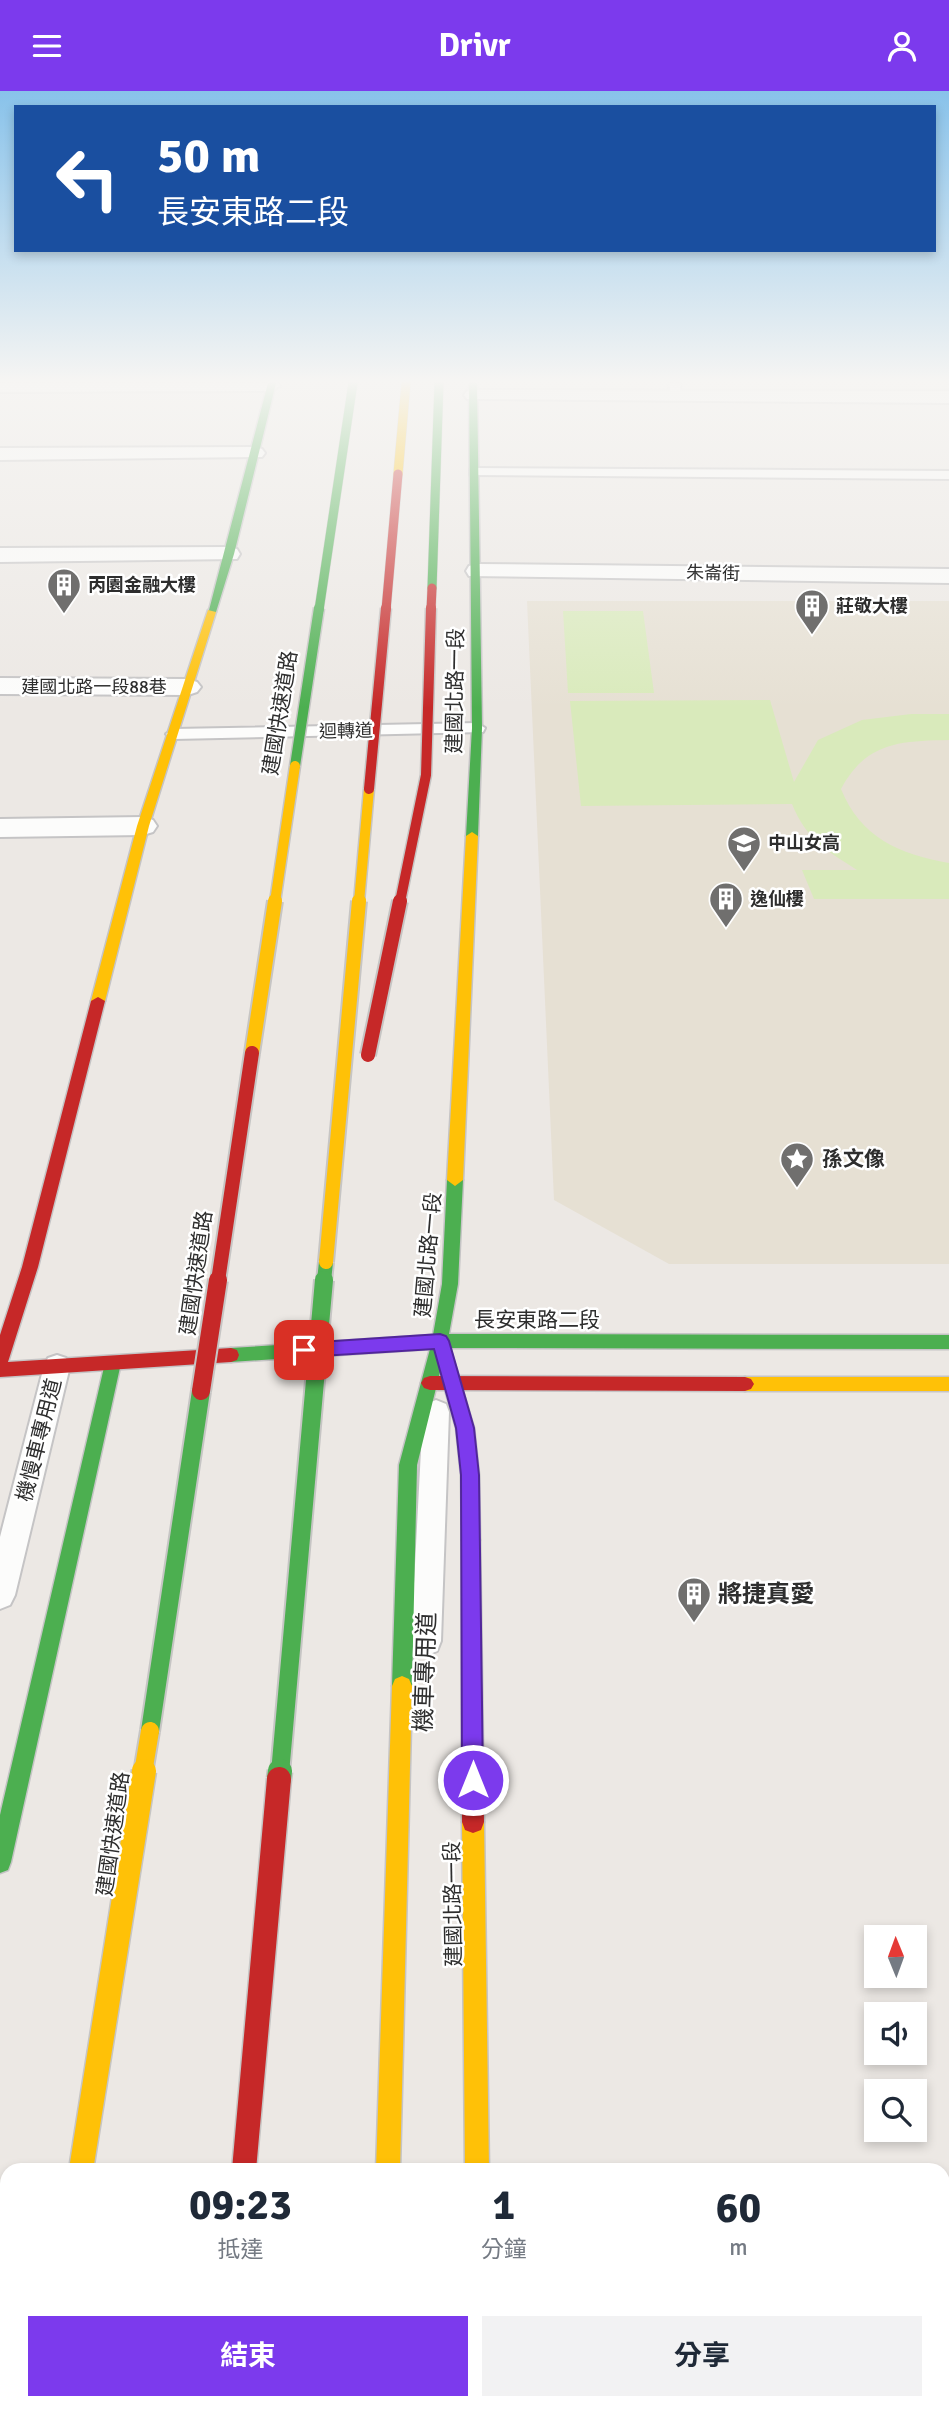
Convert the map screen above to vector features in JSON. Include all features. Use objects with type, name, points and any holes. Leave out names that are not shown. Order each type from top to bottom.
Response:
[{"type":"main road","points":[[0,1361],[30,1267],[143,827],[229,554],[245,491]]},
{"type":"main road","name":"建國快速道路","points":[[82,2163],[120,1933],[278,863],[336,491]]},
{"type":"main road","points":[[245,2163],[332,1225],[396,491]]},
{"type":"main road","points":[[363,1075],[426,775],[435,491]]},
{"type":"main road","name":"建國北路一段","points":[[440,1341],[450,1283],[477,728],[475,491]]},
{"type":"main road","points":[[332,1225],[358,1102]]},
{"type":"main road","name":"長安東路二段","points":[[0,1370],[440,1341],[949,1342]]},
{"type":"main road","points":[[0,1862],[113,1363]]},
{"type":"main road","points":[[388,2163],[408,1465],[440,1383],[949,1384]]},
{"type":"main road","name":"建國北路一段","points":[[440,1383],[465,1428],[470,1475],[477,2163]]},
{"type":"street","points":[[0,555],[229,554]]},
{"type":"street","name":"朱崙街","points":[[477,571],[949,576]]},
{"type":"street","name":"建國北路一段88巷","points":[[0,686],[188,687]]},
{"type":"street","points":[[0,828],[143,827]]},
{"type":"lane","name":"迴轉道","points":[[174,734],[477,728]]},
{"type":"lane","name":"機車專用道","points":[[407,2163],[440,1341]]},
{"type":"lane","name":"機慢車專用道","points":[[0,1595],[57,1366]]},
{"type":"shaded area","name":"中山女高","points":[[527,601],[949,601],[949,1264],[669,1264],[554,1200]]},
{"type":"green space","points":[[563,611],[643,611],[654,693],[568,693]]},
{"type":"green space","points":[[770,700],[794,782],[818,740],[862,720],[911,714],[949,714],[949,740],[915,741],[886,747],[862,762],[841,789],[859,820],[884,841],[914,855],[949,863],[949,899],[814,899],[802,870],[857,870],[818,843],[804,826],[792,804],[581,806],[570,701]]},
{"type":"traffic: fast","points":[[211,612],[245,491]]},
{"type":"traffic: fast","points":[[295,766],[337,491]]},
{"type":"traffic: fast","points":[[432,588],[435,491]]},
{"type":"traffic: fast","points":[[472,836],[477,728],[474,491]]},
{"type":"traffic: fast","points":[[455,1180],[450,1284],[440,1341],[465,1428],[470,1475],[471,1540]]},
{"type":"traffic: fast","points":[[279,1779],[326,1262]]},
{"type":"traffic: fast","points":[[231,1355],[440,1341],[949,1342]]},
{"type":"traffic: fast","points":[[402,1686],[408,1465],[440,1341]]},
{"type":"traffic: fast","points":[[0,1862],[113,1363]]},
{"type":"traffic: fast","points":[[150,1731],[201,1391]]},
{"type":"traffic: slow","points":[[98,1001],[143,826],[211,612]]},
{"type":"traffic: slow","points":[[252,1053],[295,766]]},
{"type":"traffic: slow","points":[[326,1262],[369,789]]},
{"type":"traffic: slow","points":[[455,1180],[472,836]]},
{"type":"traffic: slow","points":[[745,1384],[949,1384]]},
{"type":"traffic: slow","points":[[388,2163],[402,1686]]},
{"type":"traffic: slow","points":[[82,2163],[150,1731]]},
{"type":"traffic: slow","points":[[473,1822],[477,2163]]},
{"type":"traffic: jam","points":[[369,789],[396,491]]},
{"type":"traffic: jam","points":[[368,1055],[426,775],[432,588]]},
{"type":"traffic: jam","points":[[0,1361],[30,1267],[98,1001]]},
{"type":"traffic: jam","points":[[201,1391],[252,1053]]},
{"type":"traffic: jam","points":[[0,1370],[231,1355]]},
{"type":"traffic: jam","points":[[430,1383],[745,1384]]},
{"type":"traffic: jam","points":[[471,1540],[473,1822]]},
{"type":"traffic: jam","points":[[245,2163],[279,1779]]},
{"type":"place","name":"丙園金融大樓","points":[[64,615]]},
{"type":"place","name":"莊敬大樓","points":[[812,636]]},
{"type":"place","name":"中山女高","points":[[744,873]]},
{"type":"place","name":"逸仙樓","points":[[726,929]]},
{"type":"place","name":"孫文像","points":[[797,1189]]},
{"type":"place","name":"將捷真愛","points":[[694,1624]]},
{"type":"route","points":[[304,1350],[440,1341],[465,1428],[470,1475],[473,1780]]}]
